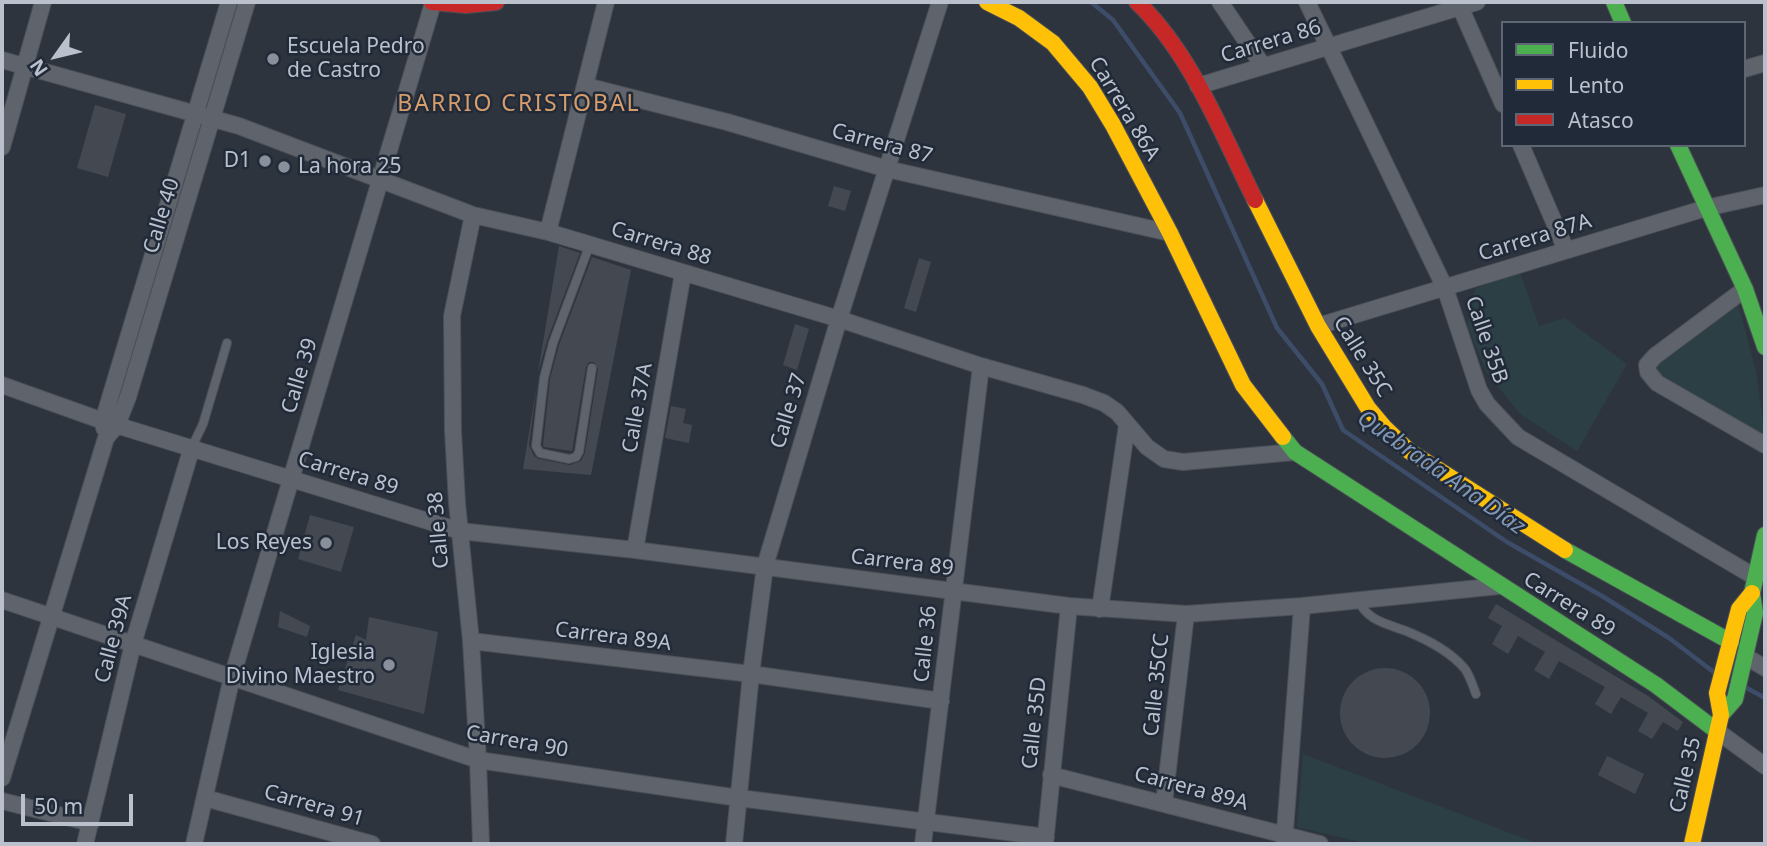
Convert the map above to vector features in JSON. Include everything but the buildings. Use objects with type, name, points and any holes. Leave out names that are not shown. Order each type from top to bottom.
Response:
[{"type":"street","points":[[2,148],[23,65],[43,2]]},
{"type":"street","name":"Calle 40","points":[[2,778],[106,438],[229,2]]},
{"type":"street","name":"Calle 40","points":[[110,423],[128,397],[247,2]]},
{"type":"street","points":[[433,2],[466,5],[496,2]]},
{"type":"street","name":"Calle 39","points":[[194,844],[232,677],[433,2]]},
{"type":"street","points":[[548,232],[606,2]]},
{"type":"street","name":"Calle 37","points":[[734,844],[765,566],[839,319],[940,2]]},
{"type":"street","name":"Carrera 86A","points":[[987,2],[1019,18],[1053,43],[1072,63],[1113,125],[1170,233]]},
{"type":"street","points":[[1137,2],[1156,20],[1198,86]]},
{"type":"street","points":[[1220,2],[1263,66]]},
{"type":"street","name":"Calle 35B","points":[[1307,2],[1445,288],[1479,390],[1487,404],[1518,437],[1668,528],[1753,585]]},
{"type":"street","name":"Carrera 86","points":[[1198,86],[1459,4],[1476,2]]},
{"type":"street","points":[[1614,2],[1622,21]]},
{"type":"street","points":[[1459,4],[1501,99]]},
{"type":"street","name":"Carrera 88","points":[[2,60],[239,126],[473,215],[590,244],[1104,403],[1116,412],[1147,447],[1164,459],[1183,462],[1295,452]]},
{"type":"street","points":[[1746,68],[1765,63]]},
{"type":"street","name":"Carrera 87","points":[[586,86],[727,122],[887,169],[1170,233]]},
{"type":"street","name":"Calle 35C","points":[[1198,86],[1318,326],[1368,408],[1409,451],[1560,547],[1731,642]]},
{"type":"street","points":[[1522,147],[1566,250]]},
{"type":"street","points":[[1679,147],[1745,289],[1765,346]]},
{"type":"street","name":"Carrera 87A","points":[[1318,326],[1706,208],[1765,195]]},
{"type":"street","name":"Calle 38","points":[[473,215],[452,316],[453,432],[471,641],[481,844]]},
{"type":"street","points":[[1170,233],[1243,385],[1295,452],[1499,586]]},
{"type":"street","name":"Calle 37A","points":[[635,550],[684,273]]},
{"type":"street","points":[[1745,289],[1655,356],[1647,365],[1651,378],[1765,445]]},
{"type":"street","name":"Calle 36","points":[[923,844],[981,366]]},
{"type":"street","name":"Carrera 89","points":[[2,385],[110,423],[460,531],[765,566],[1100,610],[1186,614],[1302,606],[1499,586],[1719,723],[1765,766]]},
{"type":"street","points":[[1100,610],[1127,425]]},
{"type":"street","name":"Calle 39A","points":[[85,844],[133,644],[192,447]]},
{"type":"street","name":"Calle 35","points":[[1692,844],[1719,723],[1717,693],[1739,609],[1753,585],[1765,535]]},
{"type":"street","name":"Calle 35","points":[[1719,723],[1755,662],[1753,585]]},
{"type":"street","name":"Carrera 90","points":[[2,600],[478,760],[1046,841]]},
{"type":"street","name":"Calle 35D","points":[[1046,841],[1069,606]]},
{"type":"street","points":[[1285,840],[1302,606]]},
{"type":"street","name":"Calle 35CC","points":[[1164,803],[1186,614]]},
{"type":"street","name":"Carrera 89A","points":[[471,641],[751,674],[941,701]]},
{"type":"street","name":"Carrera 89A","points":[[1051,775],[1164,803],[1285,840],[1321,844]]},
{"type":"street","name":"Carrera 91","points":[[205,798],[372,844]]},
{"type":"street","points":[[2,801],[91,823]]},
{"type":"lane","points":[[590,244],[553,344],[544,378],[536,446],[540,453],[569,459],[576,457],[592,368]]},
{"type":"lane","points":[[192,447],[203,424],[227,343]]},
{"type":"lane","points":[[1358,600],[1363,611],[1372,619],[1443,649],[1466,671],[1476,694]]},
{"type":"green space","points":[[1519,270],[1539,326],[1565,318],[1627,364],[1577,451],[1520,414],[1487,373],[1467,326],[1475,289]]},
{"type":"green space","points":[[1738,303],[1756,371],[1765,438],[1654,375],[1655,367]]},
{"type":"green space","points":[[1303,754],[1539,844],[1369,844],[1297,827]]},
{"type":"waterway","name":"Quebrada Ana Díaz","points":[[1091,2],[1113,20],[1180,113],[1277,328],[1322,384],[1343,430],[1507,542],[1669,638],[1715,673]]},
{"type":"waterway","name":"Quebrada Ana Díaz","points":[[1745,687],[1765,698]]},
{"type":"traffic: fast","points":[[1614,2],[1622,21]]},
{"type":"traffic: fast","points":[[1679,147],[1745,289],[1765,347]]},
{"type":"traffic: fast","points":[[1283,437],[1295,452],[1656,685],[1717,731]]},
{"type":"traffic: fast","points":[[1721,715],[1735,699],[1755,613],[1752,593],[1765,535]]},
{"type":"traffic: fast","points":[[1565,550],[1731,642]]},
{"type":"traffic: slow","points":[[987,2],[1019,18],[1053,43],[1090,87],[1170,233],[1243,385],[1283,437]]},
{"type":"traffic: slow","points":[[1255,200],[1318,326],[1368,408],[1384,427],[1409,451],[1565,550]]},
{"type":"traffic: slow","points":[[1692,844],[1721,715],[1717,693],[1739,609],[1752,593]]},
{"type":"traffic: jam","points":[[432,2],[466,5],[496,2]]},
{"type":"traffic: jam","points":[[1137,2],[1174,45],[1204,95],[1255,200]]},
{"type":"place","name":"Escuela Pedro de Castro","points":[[273,59]]},
{"type":"place","name":"D1","points":[[265,161]]},
{"type":"place","name":"La hora 25","points":[[284,167]]},
{"type":"place","name":"Los Reyes","points":[[326,543]]},
{"type":"place","name":"Iglesia Divino Maestro","points":[[389,665]]},
{"type":"district","name":"BARRIO CRISTOBAL","points":[[519,104]]}]
